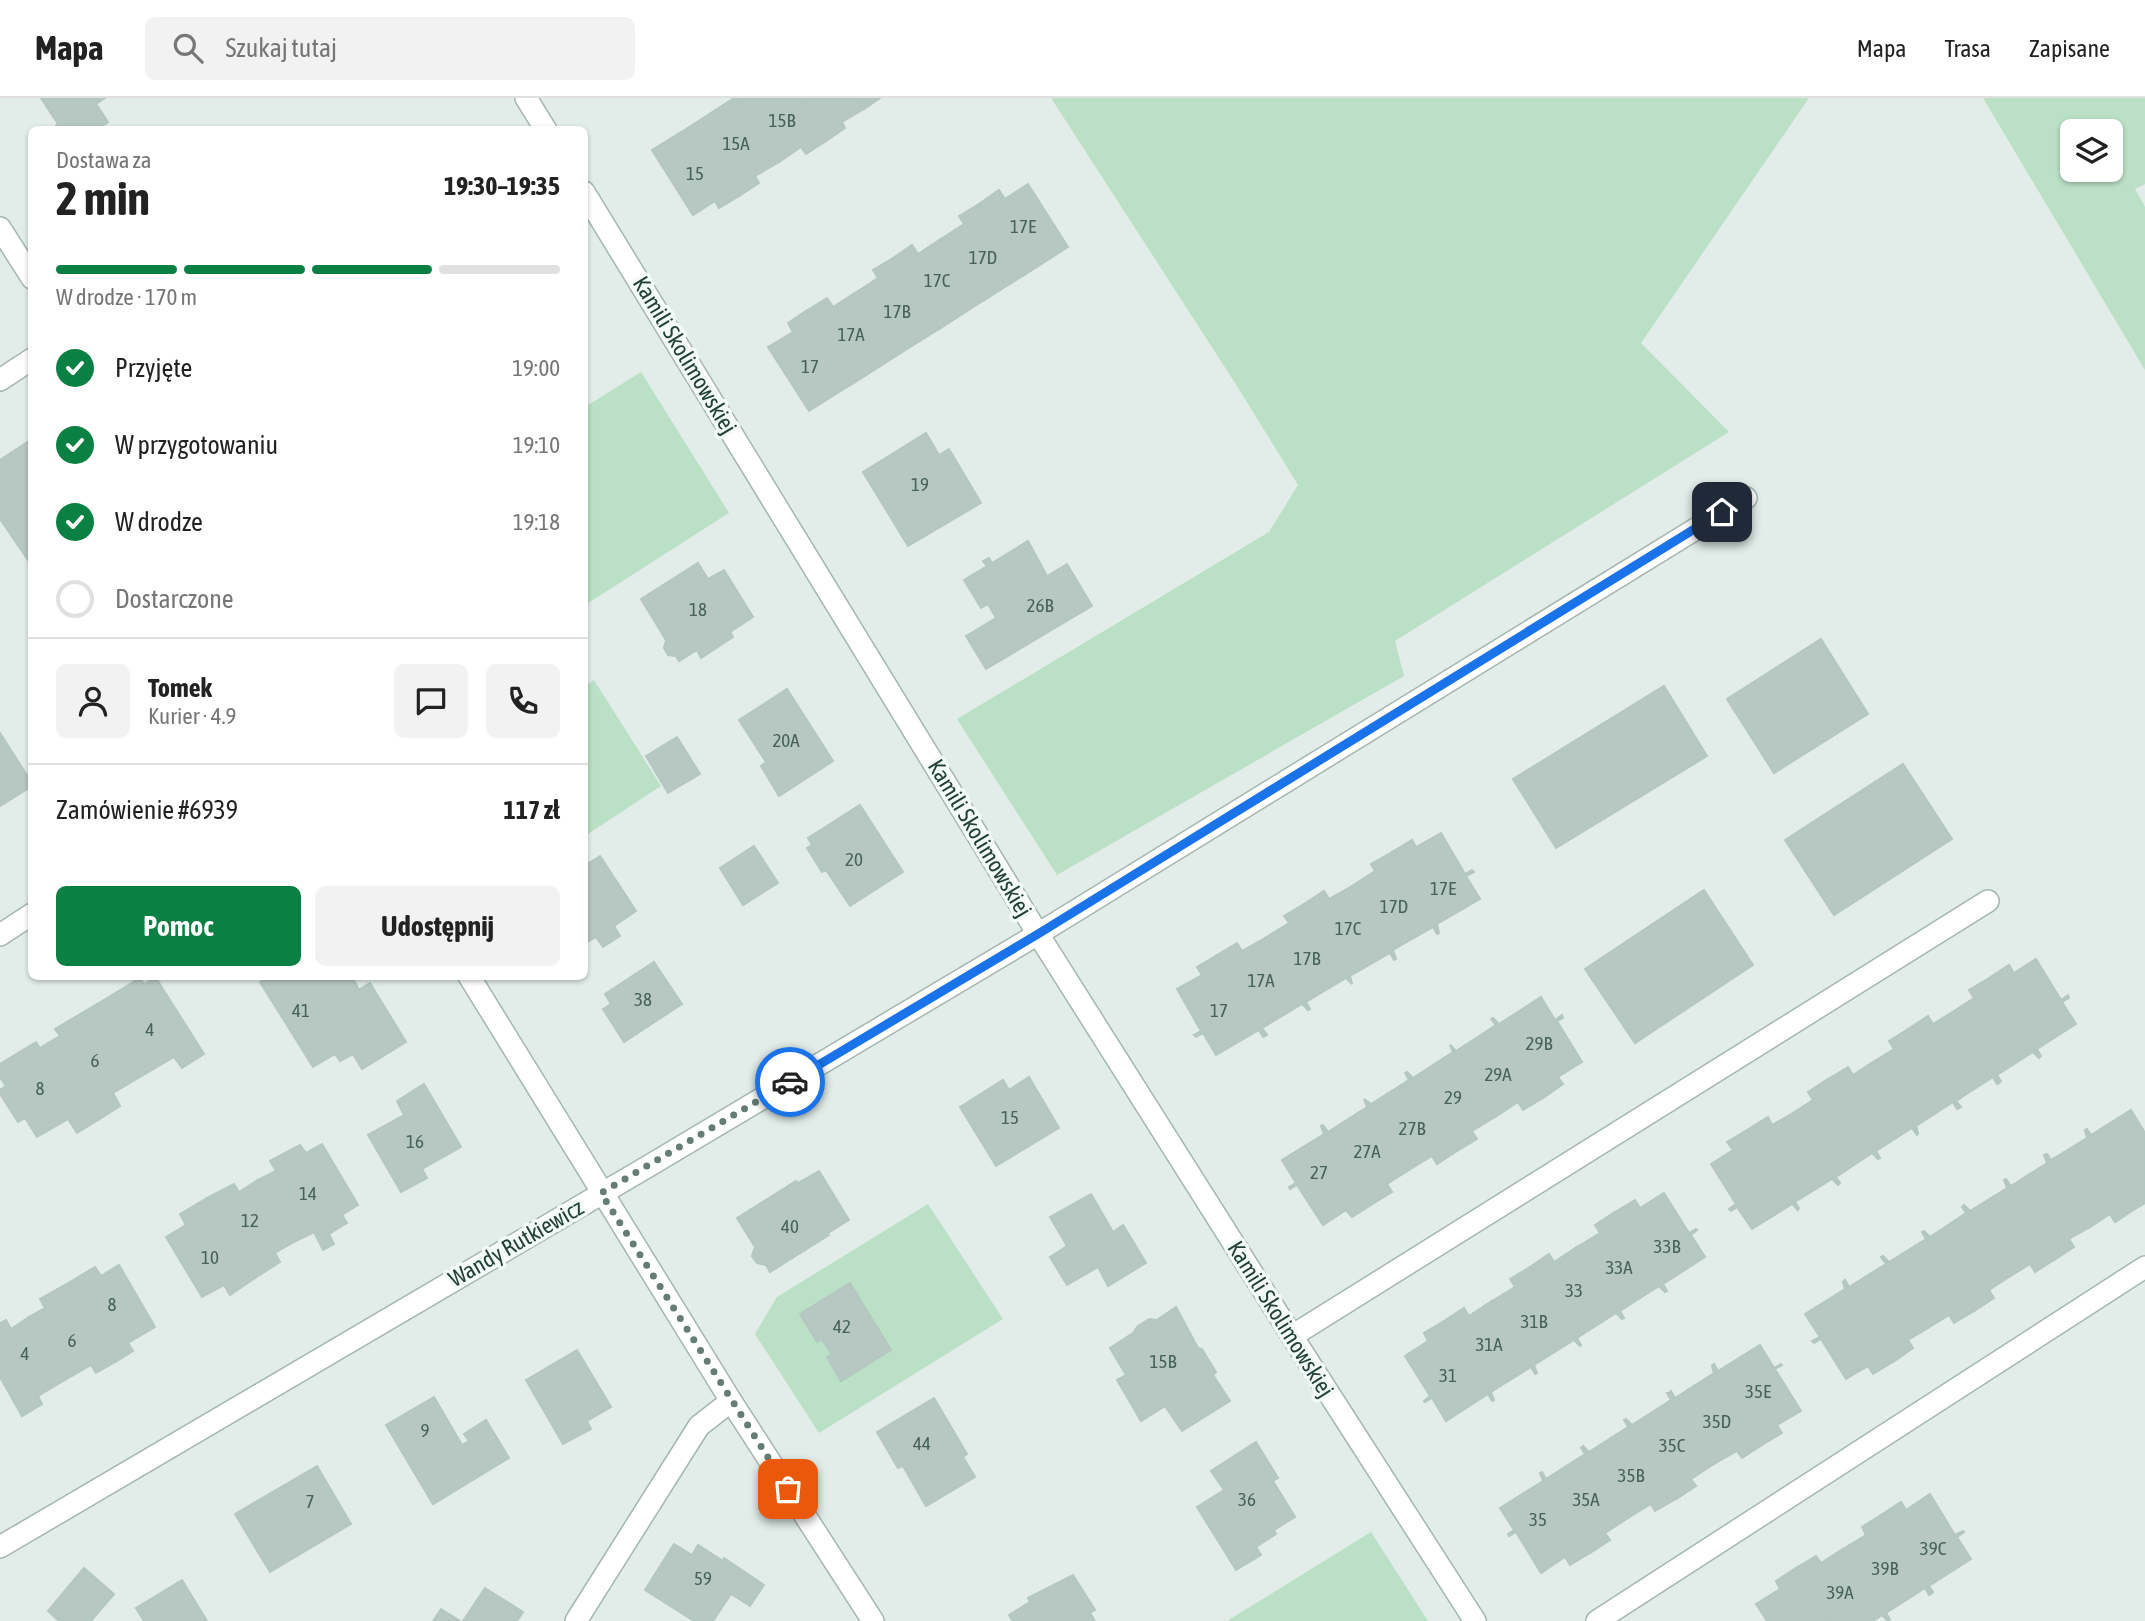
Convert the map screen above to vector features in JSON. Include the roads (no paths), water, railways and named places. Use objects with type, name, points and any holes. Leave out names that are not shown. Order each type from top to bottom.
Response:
[{"type":"street","points":[[526,98],[544,126]]},
{"type":"street","name":"Kamili Skolimowskiej","points":[[588,199],[1038,934],[1475,1621]]},
{"type":"street","points":[[0,228],[28,272]]},
{"type":"street","points":[[0,380],[28,362]]},
{"type":"street","name":"Wandy Rutkiewicz","points":[[0,1546],[1038,934],[1746,498]]},
{"type":"street","points":[[1292,1336],[1988,901]]},
{"type":"street","points":[[0,935],[28,917]]},
{"type":"street","points":[[471,980],[731,1401],[873,1621]]},
{"type":"street","points":[[1597,1621],[2145,1267]]},
{"type":"street","points":[[576,1621],[699,1426],[731,1401]]}]
